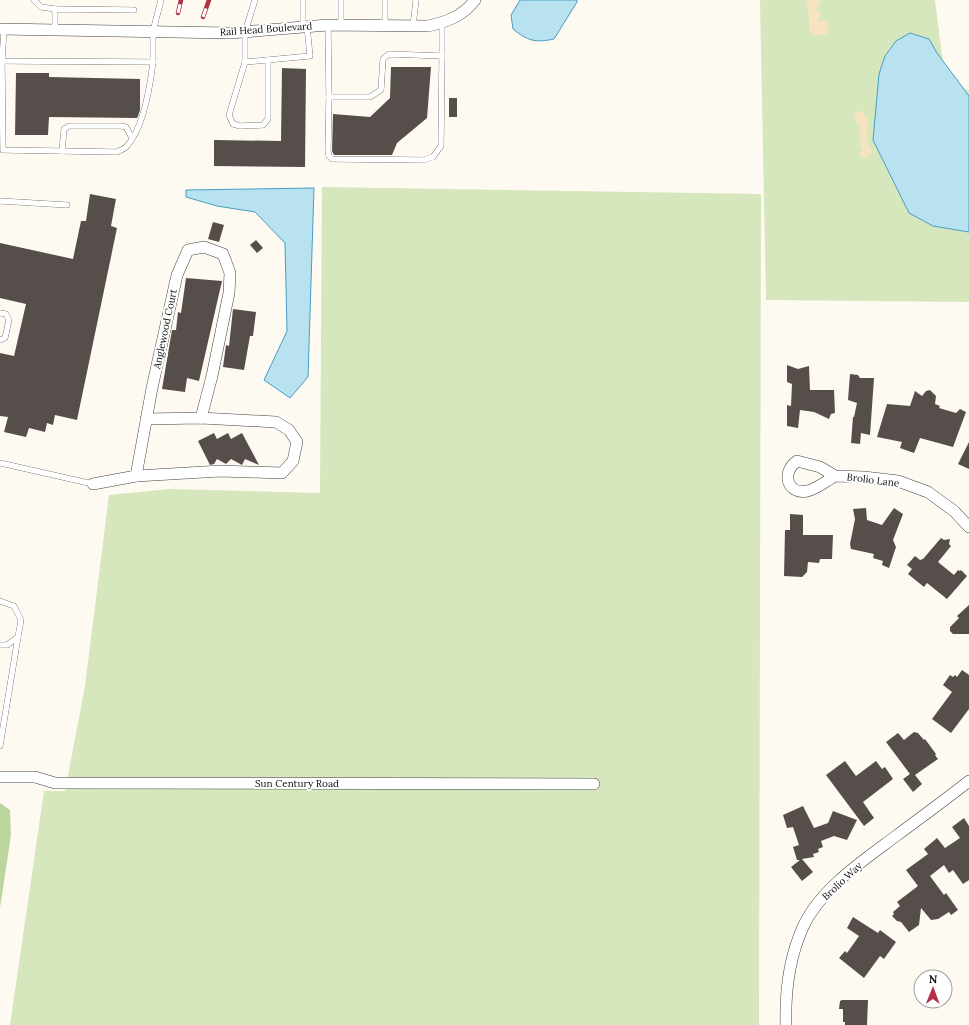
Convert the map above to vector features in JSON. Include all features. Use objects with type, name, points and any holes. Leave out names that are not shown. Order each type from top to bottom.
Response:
[{"type":"street","name":"Rail Head Boulevard","points":[[2,29],[245,32],[341,24],[413,26],[442,23],[455,18],[475,0]]},
{"type":"street","name":"Anglewood Court","points":[[136,476],[146,419],[177,275],[188,250],[204,247],[223,254],[230,273],[229,292],[212,376],[201,418]]},
{"type":"street","points":[[93,484],[136,476],[221,472],[282,473],[293,461],[297,442],[289,430],[276,422],[201,418],[146,419]]},
{"type":"street","name":"Brolio Lane","points":[[835,476],[898,481],[928,492],[954,511],[969,527]]},
{"type":"street","name":"Sun Century Road","points":[[0,777],[35,777],[55,783],[594,784]]},
{"type":"street","name":"Brolio Way","points":[[786,1025],[785,997],[794,953],[804,926],[825,896],[850,870],[969,781]]},
{"type":"lane","points":[[34,0],[41,7],[55,9],[134,10]]},
{"type":"lane","points":[[2,29],[3,150],[117,152],[126,148],[132,138],[146,97],[153,62],[153,31],[161,0]]},
{"type":"lane","points":[[255,0],[245,32],[244,62],[229,115],[233,124],[240,126],[263,125],[268,118],[268,60]]},
{"type":"lane","points":[[244,62],[310,56],[305,26],[303,0]]},
{"type":"lane","points":[[341,0],[341,24]]},
{"type":"lane","points":[[385,0],[385,26]]},
{"type":"lane","points":[[413,26],[416,0]]},
{"type":"lane","points":[[55,9],[55,29]]},
{"type":"lane","points":[[328,25],[329,156],[332,159],[423,160],[433,157],[441,146],[442,23]]},
{"type":"lane","points":[[329,97],[370,98],[381,90],[383,59],[389,54],[442,56]]},
{"type":"lane","points":[[2,61],[153,62]]},
{"type":"lane","points":[[62,151],[64,129],[69,126],[121,126],[126,127],[132,138]]},
{"type":"lane","points":[[0,201],[67,205]]},
{"type":"lane","points":[[0,313],[6,314],[9,320],[4,338],[0,340]]},
{"type":"lane","points":[[0,463],[93,484]]},
{"type":"lane","points":[[0,601],[14,606],[21,620],[0,746]]},
{"type":"lane","points":[[0,645],[7,645],[18,637]]},
{"type":"green space","points":[[760,0],[935,0],[945,80],[969,91],[969,302],[766,300]]},
{"type":"green space","points":[[322,187],[761,194],[759,1025],[10,1025],[44,791],[65,791],[85,686],[109,495],[170,489],[320,493]]},
{"type":"green space","points":[[0,803],[10,810],[11,835],[0,908]]},
{"type":"sand","points":[[802,0],[820,0],[820,5],[816,8],[821,15],[818,20],[820,22],[825,19],[829,22],[828,32],[826,35],[814,35],[809,31],[809,17],[806,1]]},
{"type":"sand","points":[[861,110],[868,118],[867,139],[872,151],[870,156],[865,159],[859,155],[863,148],[859,146],[861,137],[859,131],[860,124],[856,123],[854,115]]},
{"type":"water","points":[[520,0],[577,0],[577,2],[554,39],[537,41],[523,36],[513,29],[511,15]]},
{"type":"water","points":[[910,33],[929,39],[937,53],[969,96],[969,232],[933,226],[909,213],[873,140],[879,74],[885,56],[896,41]]},
{"type":"water","points":[[314,188],[308,377],[290,398],[264,380],[287,331],[285,243],[255,212],[217,206],[186,197],[186,190]]},
{"type":"building","points":[[391,67],[431,67],[427,118],[397,143],[392,155],[334,155],[332,151],[333,114],[370,117],[390,98]]},
{"type":"building","points":[[282,68],[306,69],[305,167],[214,166],[214,140],[281,141]]},
{"type":"building","points":[[16,73],[49,73],[49,77],[140,79],[140,110],[137,118],[49,117],[48,135],[15,135]]},
{"type":"building","points":[[449,98],[457,98],[457,117],[449,117]]},
{"type":"building","points":[[90,194],[116,199],[111,226],[117,228],[77,420],[55,415],[53,425],[47,423],[45,432],[29,428],[26,437],[4,432],[8,417],[0,416],[0,353],[14,356],[26,304],[0,298],[0,243],[73,259],[81,221],[86,221]]},
{"type":"building","points":[[213,222],[224,225],[219,242],[208,239]]},
{"type":"building","points":[[256,240],[263,248],[257,253],[250,245]]},
{"type":"building","points":[[186,278],[222,281],[199,381],[187,378],[185,392],[162,389],[172,330],[176,330],[178,312],[181,313]]},
{"type":"building","points":[[233,309],[256,312],[253,336],[250,336],[244,370],[223,367],[226,345],[229,346]]},
{"type":"building","points":[[787,365],[798,369],[809,366],[810,390],[834,390],[835,413],[831,414],[829,419],[814,412],[800,410],[798,428],[787,426],[787,405],[791,406],[792,384],[787,382]]},
{"type":"building","points":[[850,374],[858,375],[860,378],[874,378],[870,435],[861,433],[860,444],[851,443],[853,417],[857,403],[848,400]]},
{"type":"building","points":[[930,390],[936,396],[935,404],[940,406],[939,408],[956,413],[960,409],[966,412],[953,447],[920,438],[914,453],[900,448],[902,442],[877,437],[887,404],[910,406],[915,391],[922,396],[926,391]]},
{"type":"building","points":[[214,433],[217,439],[228,433],[231,439],[242,433],[259,465],[245,459],[242,465],[231,459],[226,464],[217,459],[214,464],[210,465],[198,441]]},
{"type":"building","points":[[969,442],[969,469],[958,464]]},
{"type":"building","points":[[866,508],[867,520],[882,525],[894,508],[903,514],[893,540],[896,547],[889,568],[882,565],[883,561],[873,558],[874,554],[851,549],[850,544],[855,519],[853,509]]},
{"type":"building","points":[[790,514],[803,515],[803,535],[833,535],[832,559],[820,559],[819,563],[808,562],[807,572],[802,577],[784,576],[785,530],[790,530]]},
{"type":"building","points":[[941,538],[944,540],[950,539],[949,544],[951,546],[938,562],[954,575],[958,570],[961,570],[967,576],[947,599],[927,583],[924,587],[908,574],[912,569],[907,565],[915,556],[920,560],[923,559]]},
{"type":"building","points":[[969,605],[969,634],[953,634],[950,631],[950,627],[959,618],[957,616]]},
{"type":"building","points":[[962,670],[969,675],[969,709],[951,733],[932,719],[952,692],[943,685],[950,675],[953,677],[955,675],[957,677]]},
{"type":"building","points":[[914,732],[918,733],[924,740],[925,739],[938,759],[915,775],[922,784],[913,792],[903,779],[910,774],[886,742],[898,733],[904,740]]},
{"type":"building","points":[[845,761],[856,776],[876,761],[882,769],[885,767],[893,779],[863,802],[874,818],[864,826],[826,775]]},
{"type":"building","points":[[803,806],[814,828],[828,823],[833,811],[857,820],[847,840],[834,836],[821,841],[823,847],[818,849],[819,852],[813,854],[814,857],[802,859],[813,872],[802,881],[791,867],[800,860],[797,860],[793,847],[799,845],[793,827],[787,828],[783,815]]},
{"type":"building","points":[[964,818],[969,826],[969,880],[963,884],[953,870],[949,873],[944,865],[930,876],[944,895],[946,893],[958,910],[951,915],[949,912],[938,919],[931,920],[921,908],[919,925],[909,932],[901,922],[897,921],[892,916],[894,914],[893,912],[900,906],[897,902],[918,886],[906,870],[928,854],[924,849],[937,838],[945,848],[960,838],[952,827]]},
{"type":"building","points":[[853,917],[878,933],[880,930],[896,942],[884,959],[880,956],[864,978],[839,958],[845,951],[847,953],[859,936],[847,928]]},
{"type":"building","points":[[868,1000],[867,1025],[845,1025],[845,1022],[843,1022],[843,1009],[839,1009],[840,1001]]},
{"type":"railway","points":[[178,13],[181,0]]},
{"type":"railway","points":[[203,17],[209,0]]}]
